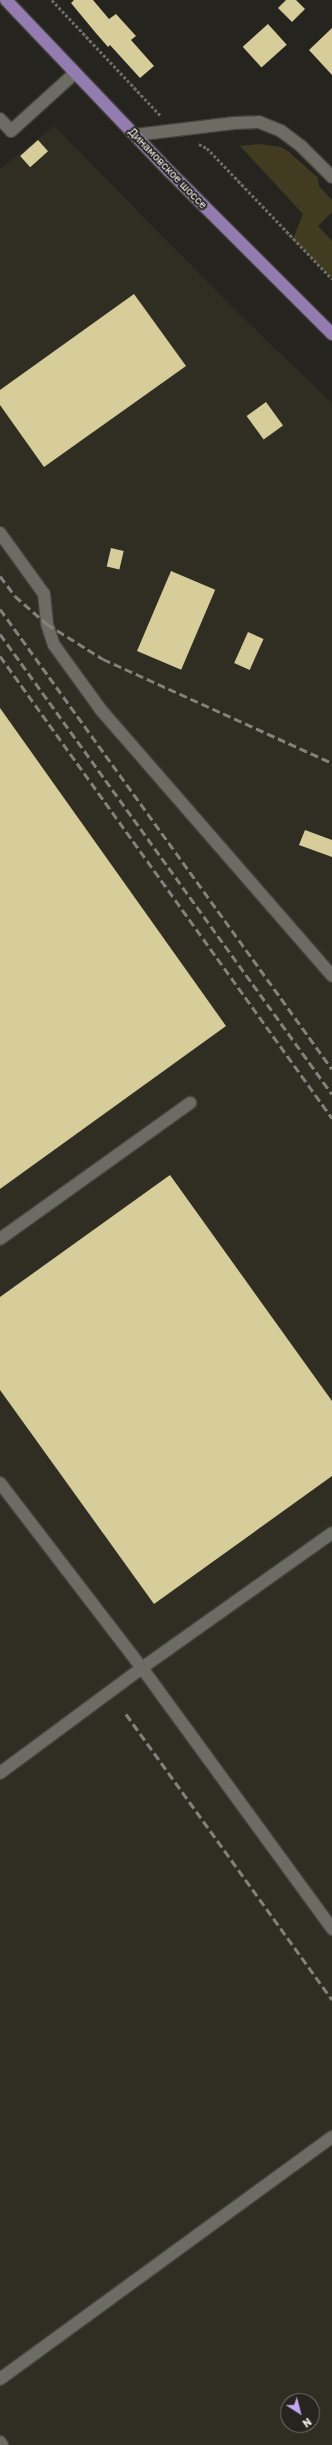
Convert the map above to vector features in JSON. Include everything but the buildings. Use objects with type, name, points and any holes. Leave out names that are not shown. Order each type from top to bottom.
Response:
[{"type":"main road","name":"Динамовское шоссе","points":[[9,1],[75,73],[135,135],[332,334]]},
{"type":"lane","points":[[0,120],[11,131],[75,73]]},
{"type":"lane","points":[[135,135],[234,123],[259,122],[281,131],[301,146],[332,177]]},
{"type":"lane","points":[[0,533],[44,594],[47,624],[54,645],[102,710],[332,976]]},
{"type":"lane","points":[[0,1239],[190,1103]]},
{"type":"lane","points":[[0,1483],[142,1668],[332,1929]]},
{"type":"lane","points":[[0,1774],[142,1668],[332,1533]]},
{"type":"lane","points":[[0,2379],[332,2137]]},
{"type":"shaded area","points":[[54,126],[239,314],[332,403],[332,2445],[0,2445],[0,169]]},
{"type":"shaded area","points":[[259,144],[281,147],[289,152],[318,178],[319,186],[332,200],[332,212],[318,226],[332,241],[332,279],[293,239],[303,214],[240,146]]},
{"type":"railway","points":[[0,576],[15,596],[47,624],[103,659],[332,763]]},
{"type":"railway","points":[[0,609],[332,1069]]},
{"type":"railway","points":[[0,634],[332,1094]]},
{"type":"railway","points":[[0,656],[332,1118]]},
{"type":"railway","points":[[126,1714],[332,2000]]}]
